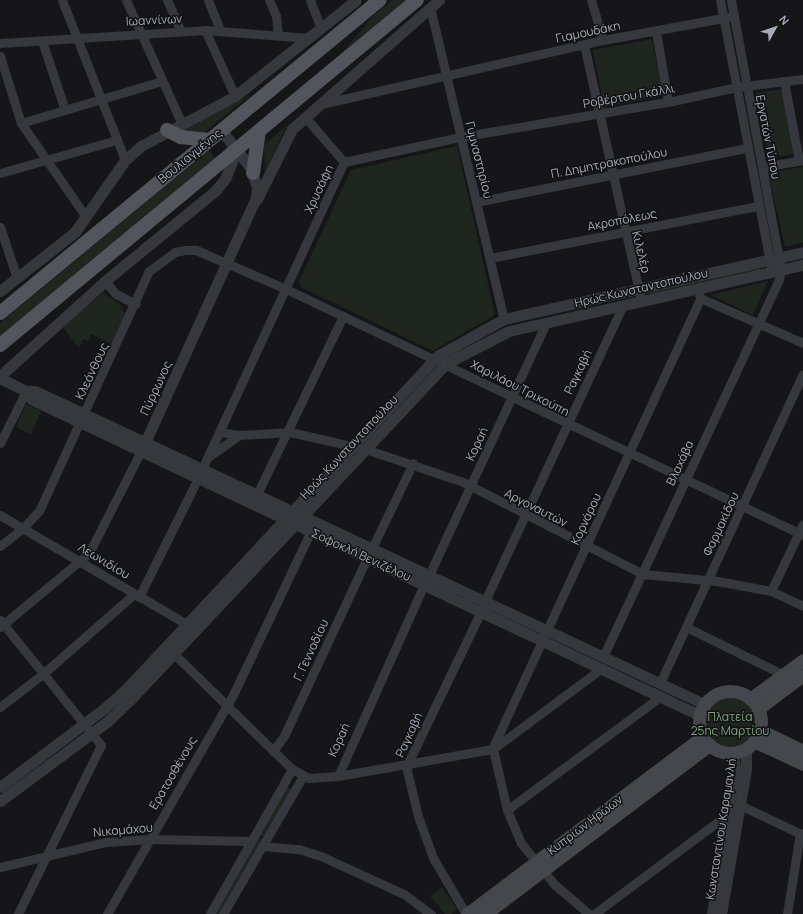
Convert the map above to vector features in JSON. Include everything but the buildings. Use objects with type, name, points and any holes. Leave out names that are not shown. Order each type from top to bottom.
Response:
[{"type":"main road","name":"Βουλιαγμένης","points":[[0,313],[380,0]]},
{"type":"main road","name":"Βουλιαγμένης","points":[[0,345],[417,0]]},
{"type":"main road","points":[[167,130],[181,137],[209,140]]},
{"type":"main road","points":[[253,173],[259,131]]},
{"type":"main road","points":[[754,704],[796,679],[803,660]]},
{"type":"main road","points":[[754,704],[730,691],[716,694],[702,709],[706,741],[720,752],[733,753],[753,740],[803,751]]},
{"type":"main road","points":[[753,740],[754,704]]},
{"type":"main road","points":[[753,740],[803,764]]},
{"type":"main road","name":"Κυπρίων Ηρώων","points":[[467,914],[538,867],[706,741]]},
{"type":"main road","name":"Κυπρίων Ηρώων","points":[[485,914],[538,867]]},
{"type":"street","points":[[62,0],[125,160]]},
{"type":"street","points":[[126,0],[181,122]]},
{"type":"street","points":[[167,0],[181,31]]},
{"type":"street","points":[[208,0],[220,30]]},
{"type":"street","points":[[269,0],[276,16],[278,34]]},
{"type":"street","points":[[310,0],[321,28]]},
{"type":"street","points":[[0,291],[60,246],[86,217],[125,160],[167,130],[235,96],[356,0]]},
{"type":"street","points":[[591,0],[603,40]]},
{"type":"street","name":"Εργατών Τύπου","points":[[720,0],[758,206],[778,274]]},
{"type":"street","name":"Εργατών Τύπου","points":[[731,0],[762,167],[774,258]]},
{"type":"street","points":[[253,206],[287,137],[305,117],[435,4]]},
{"type":"street","name":"Γυμναστηρίου","points":[[435,4],[447,76],[460,137],[504,319]]},
{"type":"street","name":"Γιαμουδάκη","points":[[319,104],[603,40],[734,16]]},
{"type":"street","points":[[205,30],[235,96]]},
{"type":"street","name":"Ιωαννίνων","points":[[0,43],[42,41],[140,32],[205,30],[278,34],[309,38]]},
{"type":"street","points":[[656,31],[668,102]]},
{"type":"street","points":[[42,41],[65,110]]},
{"type":"street","name":"Κιλελέρ","points":[[584,45],[611,175],[641,301]]},
{"type":"street","points":[[0,56],[21,123],[44,159],[86,217]]},
{"type":"street","name":"Ροβέρτου Γκάλλι","points":[[460,137],[668,102],[746,86],[803,79]]},
{"type":"street","points":[[21,123],[162,81]]},
{"type":"street","points":[[762,167],[801,161],[784,81]]},
{"type":"street","points":[[305,117],[344,162]]},
{"type":"street","name":"Πύρρωνος","points":[[1,624],[82,562],[95,543],[143,447],[253,206],[257,190],[253,173],[237,149],[221,130]]},
{"type":"street","name":"Χρυσάφη","points":[[137,596],[220,432],[344,162],[460,137]]},
{"type":"street","points":[[0,173],[44,159],[117,140]]},
{"type":"street","name":"Π. Δημητρακοπούλου","points":[[476,202],[747,148]]},
{"type":"street","name":"Βουλιαγμένης","points":[[0,377],[105,281],[211,194],[225,178],[237,149]]},
{"type":"street","name":"Ακροπόλεως","points":[[490,258],[758,206]]},
{"type":"street","points":[[0,227],[17,278]]},
{"type":"street","name":"Κλεάνθους","points":[[0,546],[24,528],[39,511],[136,304],[151,268],[175,252],[196,250],[227,262]]},
{"type":"street","name":"Ηρώς Κωνσταντοπούλου","points":[[0,801],[92,733],[130,700],[170,649],[288,515],[434,359],[504,319],[803,252]]},
{"type":"street","name":"Χαριλάου Τρικούπη","points":[[227,262],[445,364],[566,424],[685,480],[802,531]]},
{"type":"street","name":"Ηρώς Κωνσταντοπούλου","points":[[190,626],[299,520],[445,364],[498,334],[641,301],[699,293],[778,274],[803,265]]},
{"type":"street","name":"Βλαχάβα","points":[[603,656],[643,574],[759,322],[778,274]]},
{"type":"street","points":[[105,281],[116,294],[136,304]]},
{"type":"street","points":[[699,293],[803,343]]},
{"type":"street","name":"Κορνάρου","points":[[493,748],[586,546],[699,293]]},
{"type":"street","name":"Ραγκαβή","points":[[467,914],[443,877],[424,834],[412,796],[408,763],[623,305]]},
{"type":"street","points":[[257,494],[290,432],[343,316]]},
{"type":"street","name":"Κοραή","points":[[338,776],[546,323]]},
{"type":"street","name":"Φαρμακίδου","points":[[660,683],[803,374]]},
{"type":"street","name":"Σοφοκλή Βενιζέλου","points":[[0,377],[26,391],[31,399],[83,418],[483,606],[544,635],[602,668],[661,696],[702,709]]},
{"type":"street","points":[[0,443],[26,391]]},
{"type":"street","name":"Αργοναυτών","points":[[220,432],[240,435],[290,432],[365,449],[413,464],[470,486],[525,516],[643,574],[708,581],[771,591],[803,606]]},
{"type":"street","points":[[208,456],[240,435]]},
{"type":"street","name":"Γ. Γενναδίου","points":[[273,751],[284,736],[413,464]]},
{"type":"street","name":"Σοφοκλή Βενιζέλου","points":[[200,473],[257,494],[288,515]]},
{"type":"street","name":"Λεωνιδίου","points":[[0,515],[190,626]]},
{"type":"street","name":"Σοφοκλή Βενιζέλου","points":[[299,520],[311,531],[370,553]]},
{"type":"street","name":"Ερατοσθένους","points":[[107,914],[250,663],[311,531]]},
{"type":"street","points":[[771,591],[802,531]]},
{"type":"street","points":[[0,707],[44,674],[137,596]]},
{"type":"street","points":[[1,624],[100,743],[100,751],[18,914]]},
{"type":"street","points":[[686,627],[796,679]]},
{"type":"street","name":"Σοφοκλή Βενιζέλου","points":[[544,635],[603,656],[660,683],[702,709]]},
{"type":"street","points":[[170,649],[225,706],[292,769],[303,776],[338,776],[493,748],[602,668]]},
{"type":"street","name":"Ηρώς Κωνσταντοπούλου","points":[[0,787],[85,724],[112,702],[170,649]]},
{"type":"street","points":[[507,810],[661,696]]},
{"type":"street","name":"Κωνσταντίνου Καραμανλή","points":[[721,914],[753,740]]},
{"type":"street","points":[[493,748],[507,810],[538,867],[589,914]]},
{"type":"street","name":"Κωνσταντίνου Καραμανλή","points":[[712,914],[735,769],[733,753]]},
{"type":"street","points":[[210,914],[292,769]]},
{"type":"street","points":[[223,914],[303,776]]},
{"type":"street","points":[[594,914],[728,812],[740,805],[802,834],[787,914]]},
{"type":"street","name":"Νικομάχου","points":[[0,867],[88,845],[150,839],[250,841]]},
{"type":"street","points":[[262,846],[299,849],[323,857],[404,894],[431,914]]},
{"type":"green space","points":[[392,0],[406,0],[345,50],[372,17]]},
{"type":"green space","points":[[652,39],[663,96],[604,107],[593,50]]},
{"type":"green space","points":[[782,89],[794,154],[769,158],[756,93]]},
{"type":"green space","points":[[250,95],[200,136],[181,131],[210,116]]},
{"type":"green space","points":[[287,125],[265,172],[264,145]]},
{"type":"green space","points":[[457,146],[495,315],[433,351],[301,287],[299,281],[351,170]]},
{"type":"green space","points":[[209,150],[215,158],[0,336],[0,323]]},
{"type":"green space","points":[[803,167],[803,242],[785,247],[768,173]]},
{"type":"green space","points":[[759,265],[760,270],[650,295],[649,291]]},
{"type":"green space","points":[[768,281],[753,315],[711,295]]},
{"type":"green space","points":[[103,293],[121,305],[125,314],[111,344],[91,334],[88,341],[83,339],[79,348],[62,326]]},
{"type":"green space","points":[[26,404],[41,411],[31,434],[16,427]]},
{"type":"green space","name":"Πλατεία 25ης Μαρτίου","points":[[730,698],[739,700],[750,709],[755,723],[753,732],[744,743],[730,748],[721,746],[710,737],[705,723],[707,714],[716,703]]},
{"type":"green space","points":[[287,786],[291,789],[263,837],[259,835]]},
{"type":"green space","points":[[258,837],[262,839],[219,914],[213,914]]},
{"type":"green space","points":[[442,887],[457,909],[451,914],[445,914],[430,896]]}]
